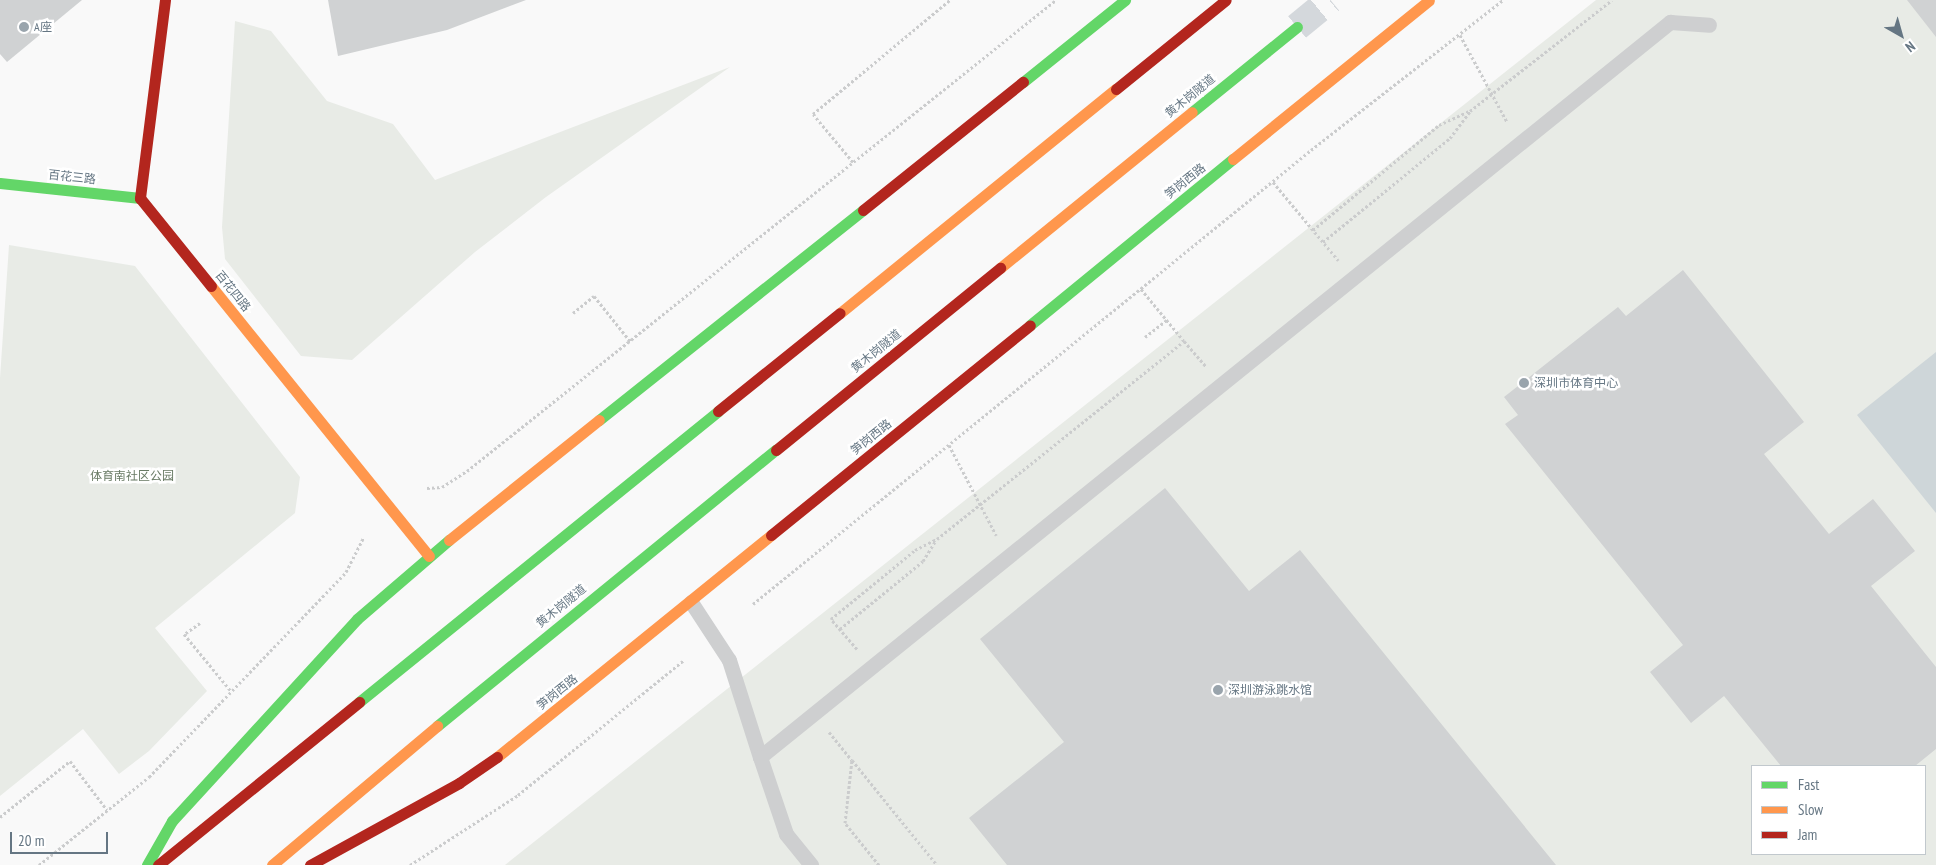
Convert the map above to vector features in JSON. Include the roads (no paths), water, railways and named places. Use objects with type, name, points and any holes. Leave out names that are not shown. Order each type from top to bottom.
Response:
[{"type":"main road","points":[[140,198],[165,0]]},
{"type":"main road","points":[[147,865],[172,821],[287,693],[357,619],[429,556],[1125,0]]},
{"type":"main road","points":[[158,865],[1226,0]]},
{"type":"main road","name":"笋岗西路","points":[[310,865],[459,783],[509,748],[691,602],[1429,0]]},
{"type":"main road","name":"黄木岗隧道","points":[[272,865],[472,696],[1297,27]]},
{"type":"main road","name":"百花三路","points":[[0,183],[140,198]]},
{"type":"main road","name":"百花四路","points":[[140,198],[429,556]]},
{"type":"lane","points":[[760,757],[1670,22],[1708,25]]},
{"type":"lane","points":[[691,602],[728,660],[786,834],[811,865]]},
{"type":"tunnel","points":[[1297,27],[1330,0]]},
{"type":"place","name":"A座","points":[[24,27]]},
{"type":"place","name":"深圳市体育中心","points":[[1524,383]]},
{"type":"place","name":"深圳游泳跳水馆","points":[[1218,690]]},
{"type":"park label","name":"体育南社区公园","points":[[132,476]]}]
